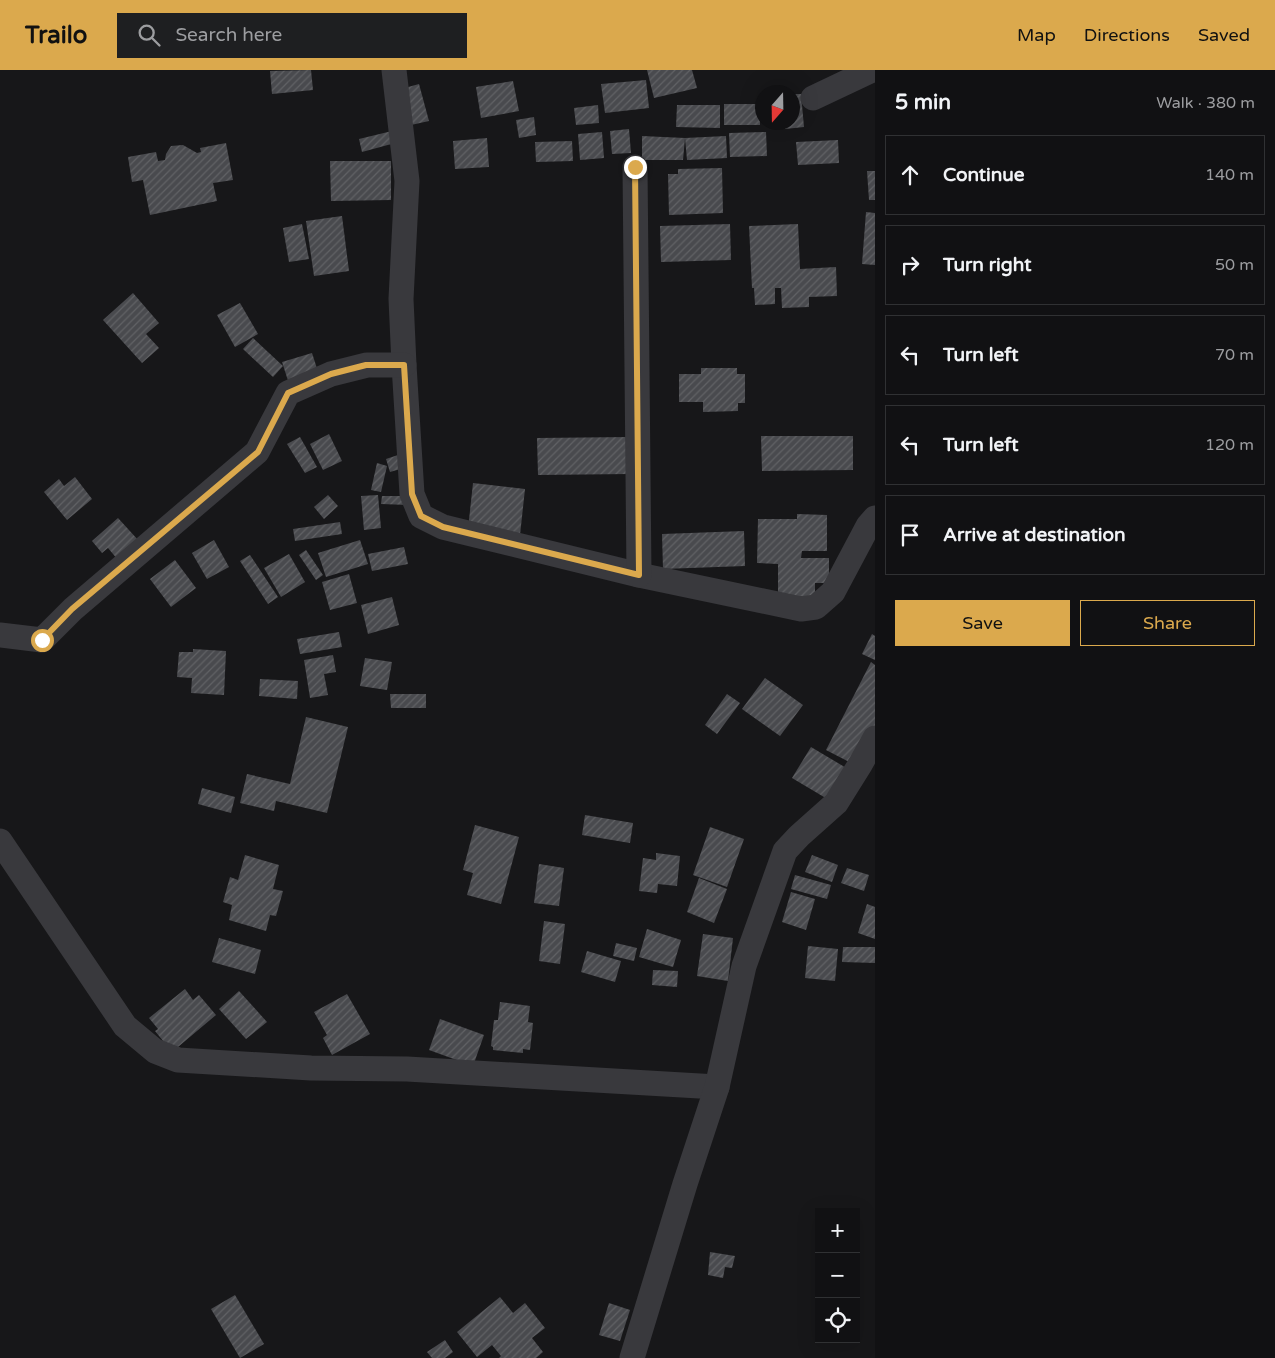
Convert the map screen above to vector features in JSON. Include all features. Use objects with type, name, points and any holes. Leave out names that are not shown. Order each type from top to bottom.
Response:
[{"type":"street","points":[[394,70],[408,181],[401,299],[404,365],[412,494],[421,516],[443,527],[639,575],[801,609],[816,607],[833,592],[868,526],[875,518]]},
{"type":"street","points":[[812,98],[872,70]]},
{"type":"street","points":[[635,167],[639,575]]},
{"type":"street","points":[[0,635],[42,640],[72,609],[258,452],[288,393],[331,374],[349,369],[366,365],[404,365]]},
{"type":"street","points":[[632,1358],[685,1184],[718,1087],[744,966],[785,851],[836,803],[875,738]]},
{"type":"street","points":[[0,840],[125,1026],[155,1051],[178,1060],[311,1068],[417,1069],[718,1087]]},
{"type":"building","points":[[311,70],[313,90],[272,94],[270,71]]},
{"type":"building","points":[[647,70],[692,70],[697,88],[654,98]]},
{"type":"building","points":[[646,80],[649,108],[605,113],[601,84]]},
{"type":"building","points":[[513,81],[519,111],[481,118],[476,87]]},
{"type":"building","points":[[419,84],[429,121],[411,125],[401,89]]},
{"type":"building","points":[[800,94],[801,94],[804,127],[800,127]]},
{"type":"building","points":[[724,104],[755,104],[755,125],[724,125]]},
{"type":"building","points":[[598,105],[599,123],[576,125],[574,108]]},
{"type":"building","points":[[677,105],[720,105],[720,128],[676,127]]},
{"type":"building","points":[[534,117],[536,135],[519,138],[516,120]]},
{"type":"building","points":[[629,129],[631,153],[612,154],[610,131]]},
{"type":"building","points":[[392,131],[395,143],[362,152],[359,139]]},
{"type":"building","points":[[602,132],[604,158],[580,160],[578,134]]},
{"type":"building","points":[[766,132],[767,156],[730,157],[729,133]]},
{"type":"building","points":[[642,136],[685,138],[683,160],[642,160]]},
{"type":"building","points":[[726,136],[727,158],[687,160],[685,138]]},
{"type":"building","points":[[487,138],[489,167],[455,169],[453,141]]},
{"type":"building","points":[[838,140],[839,163],[798,165],[796,142]]},
{"type":"building","points":[[572,141],[573,161],[536,162],[535,142]]},
{"type":"building","points":[[226,143],[233,180],[213,183],[217,201],[150,215],[143,180],[132,182],[128,157],[156,152],[158,161],[165,160],[171,146],[183,145],[197,153],[201,152],[200,148]]},
{"type":"building","points":[[330,161],[391,161],[391,200],[331,201]]},
{"type":"building","points":[[722,168],[723,213],[669,215],[668,174],[678,174],[678,169]]},
{"type":"building","points":[[867,171],[875,171],[875,200],[869,200]]},
{"type":"building","points":[[866,212],[875,213],[875,265],[862,264]]},
{"type":"building","points":[[342,216],[349,271],[314,276],[306,221]]},
{"type":"building","points":[[302,224],[309,259],[289,262],[283,228]]},
{"type":"building","points":[[730,224],[731,260],[661,262],[660,226]]},
{"type":"building","points":[[798,224],[800,269],[836,267],[837,296],[809,297],[809,307],[782,308],[781,288],[775,288],[775,304],[755,305],[754,288],[752,288],[749,226]]},
{"type":"building","points":[[133,293],[159,323],[146,334],[159,348],[142,363],[103,320]]},
{"type":"building","points":[[240,303],[258,334],[235,347],[217,315]]},
{"type":"building","points":[[253,338],[283,366],[273,377],[243,349]]},
{"type":"building","points":[[312,353],[322,384],[292,393],[282,362]]},
{"type":"building","points":[[701,368],[737,368],[737,374],[745,374],[745,403],[738,403],[738,411],[703,412],[703,402],[679,402],[679,374],[701,374]]},
{"type":"building","points":[[329,434],[342,461],[323,470],[310,444]]},
{"type":"building","points":[[761,436],[853,436],[853,470],[762,471]]},
{"type":"building","points":[[300,437],[317,467],[305,473],[287,444]]},
{"type":"building","points":[[629,437],[630,474],[538,475],[537,438]]},
{"type":"building","points":[[410,451],[414,465],[390,472],[386,459]]},
{"type":"building","points":[[377,463],[387,466],[381,492],[371,490]]},
{"type":"building","points":[[75,477],[92,499],[67,520],[44,492],[59,479],[64,486]]},
{"type":"building","points":[[473,483],[525,489],[520,535],[468,529]]},
{"type":"building","points":[[328,495],[338,506],[324,519],[314,507]]},
{"type":"building","points":[[378,495],[381,528],[364,530],[361,496]]},
{"type":"building","points":[[382,496],[409,496],[408,505],[381,504]]},
{"type":"building","points":[[797,514],[827,515],[827,551],[802,551],[801,558],[829,558],[829,583],[815,583],[815,599],[778,599],[778,564],[757,563],[758,519],[797,519]]},
{"type":"building","points":[[118,518],[139,541],[118,560],[108,548],[102,553],[92,541]]},
{"type":"building","points":[[340,522],[342,534],[295,541],[293,529]]},
{"type":"building","points":[[744,531],[745,566],[663,569],[662,534]]},
{"type":"building","points":[[214,540],[229,567],[207,579],[192,553]]},
{"type":"building","points":[[360,540],[368,564],[326,577],[318,553]]},
{"type":"building","points":[[404,547],[408,564],[372,571],[368,554]]},
{"type":"building","points":[[306,550],[323,575],[316,580],[299,555]]},
{"type":"building","points":[[289,554],[305,582],[281,597],[264,568]]},
{"type":"building","points":[[250,555],[278,597],[268,604],[240,561]]},
{"type":"building","points":[[175,560],[196,588],[171,607],[150,579]]},
{"type":"building","points":[[349,574],[357,603],[330,610],[322,582]]},
{"type":"building","points":[[392,597],[399,625],[368,634],[361,605]]},
{"type":"building","points":[[339,632],[342,647],[300,654],[297,639]]},
{"type":"building","points":[[872,634],[875,636],[875,660],[862,654]]},
{"type":"building","points":[[193,649],[226,651],[224,695],[191,693],[192,678],[177,677],[179,652],[193,652]]},
{"type":"building","points":[[333,655],[336,672],[324,674],[328,695],[310,698],[304,660]]},
{"type":"building","points":[[365,658],[392,662],[387,690],[360,686]]},
{"type":"building","points":[[871,662],[875,665],[875,731],[857,766],[826,750]]},
{"type":"building","points":[[765,678],[803,705],[780,736],[742,709]]},
{"type":"building","points":[[260,679],[298,681],[297,699],[259,696]]},
{"type":"building","points":[[390,694],[426,694],[426,708],[391,708]]},
{"type":"building","points":[[727,694],[740,703],[717,734],[705,725]]},
{"type":"building","points":[[306,717],[348,727],[327,813],[276,801],[274,811],[240,803],[247,774],[290,784]]},
{"type":"building","points":[[811,747],[848,769],[829,800],[792,778]]},
{"type":"building","points":[[202,788],[235,797],[231,813],[198,804]]},
{"type":"building","points":[[585,815],[633,823],[630,843],[582,835]]},
{"type":"building","points":[[475,825],[519,837],[501,904],[467,895],[473,873],[463,870]]},
{"type":"building","points":[[710,827],[744,839],[727,887],[693,875]]},
{"type":"building","points":[[656,853],[680,856],[677,886],[658,884],[657,893],[639,891],[643,858],[656,860]]},
{"type":"building","points":[[245,855],[279,865],[273,889],[283,891],[276,916],[270,915],[266,931],[229,920],[232,905],[223,902],[230,877],[238,880]]},
{"type":"building","points":[[812,855],[838,865],[832,882],[805,872]]},
{"type":"building","points":[[539,864],[564,868],[559,906],[534,903]]},
{"type":"building","points":[[847,868],[869,875],[864,891],[841,883]]},
{"type":"building","points":[[795,875],[831,885],[827,899],[791,889]]},
{"type":"building","points":[[699,878],[727,889],[714,923],[687,912]]},
{"type":"building","points":[[791,892],[815,899],[806,930],[782,922]]},
{"type":"building","points":[[867,904],[875,907],[875,939],[858,933]]},
{"type":"building","points":[[544,921],[565,924],[560,964],[539,961]]},
{"type":"building","points":[[647,929],[681,940],[673,967],[639,957]]},
{"type":"building","points":[[703,934],[733,938],[728,981],[697,976]]},
{"type":"building","points":[[219,938],[261,950],[255,974],[212,962]]},
{"type":"building","points":[[616,943],[637,948],[634,961],[613,956]]},
{"type":"building","points":[[808,946],[838,949],[835,981],[805,978]]},
{"type":"building","points":[[843,947],[875,947],[875,963],[842,962]]},
{"type":"building","points":[[587,951],[621,961],[615,982],[581,972]]},
{"type":"building","points":[[653,970],[678,971],[677,987],[652,985]]},
{"type":"building","points":[[185,989],[193,1000],[199,995],[216,1015],[172,1052],[155,1031],[158,1029],[149,1018]]},
{"type":"building","points":[[239,991],[267,1022],[246,1039],[219,1009]]},
{"type":"building","points":[[347,994],[370,1034],[332,1055],[323,1038],[327,1035],[314,1012]]},
{"type":"building","points":[[500,1002],[530,1006],[528,1022],[533,1023],[530,1050],[523,1049],[523,1053],[493,1050],[491,1046],[494,1020],[498,1020]]},
{"type":"building","points":[[440,1019],[484,1035],[473,1066],[429,1050]]},
{"type":"building","points":[[710,1252],[735,1256],[732,1268],[725,1267],[723,1278],[708,1275]]},
{"type":"building","points":[[235,1295],[264,1344],[240,1358],[211,1309]]},
{"type":"building","points":[[500,1297],[513,1313],[525,1303],[545,1328],[532,1338],[543,1352],[536,1358],[499,1358],[501,1356],[492,1345],[477,1357],[457,1332]]},
{"type":"building","points":[[609,1303],[630,1310],[620,1341],[599,1335]]},
{"type":"building","points":[[445,1340],[453,1352],[445,1358],[432,1358],[427,1352]]},
{"type":"route","points":[[42,640],[72,609],[258,452],[288,393],[331,374],[366,365],[404,365],[412,494],[421,516],[443,527],[639,575],[635,167]]}]
